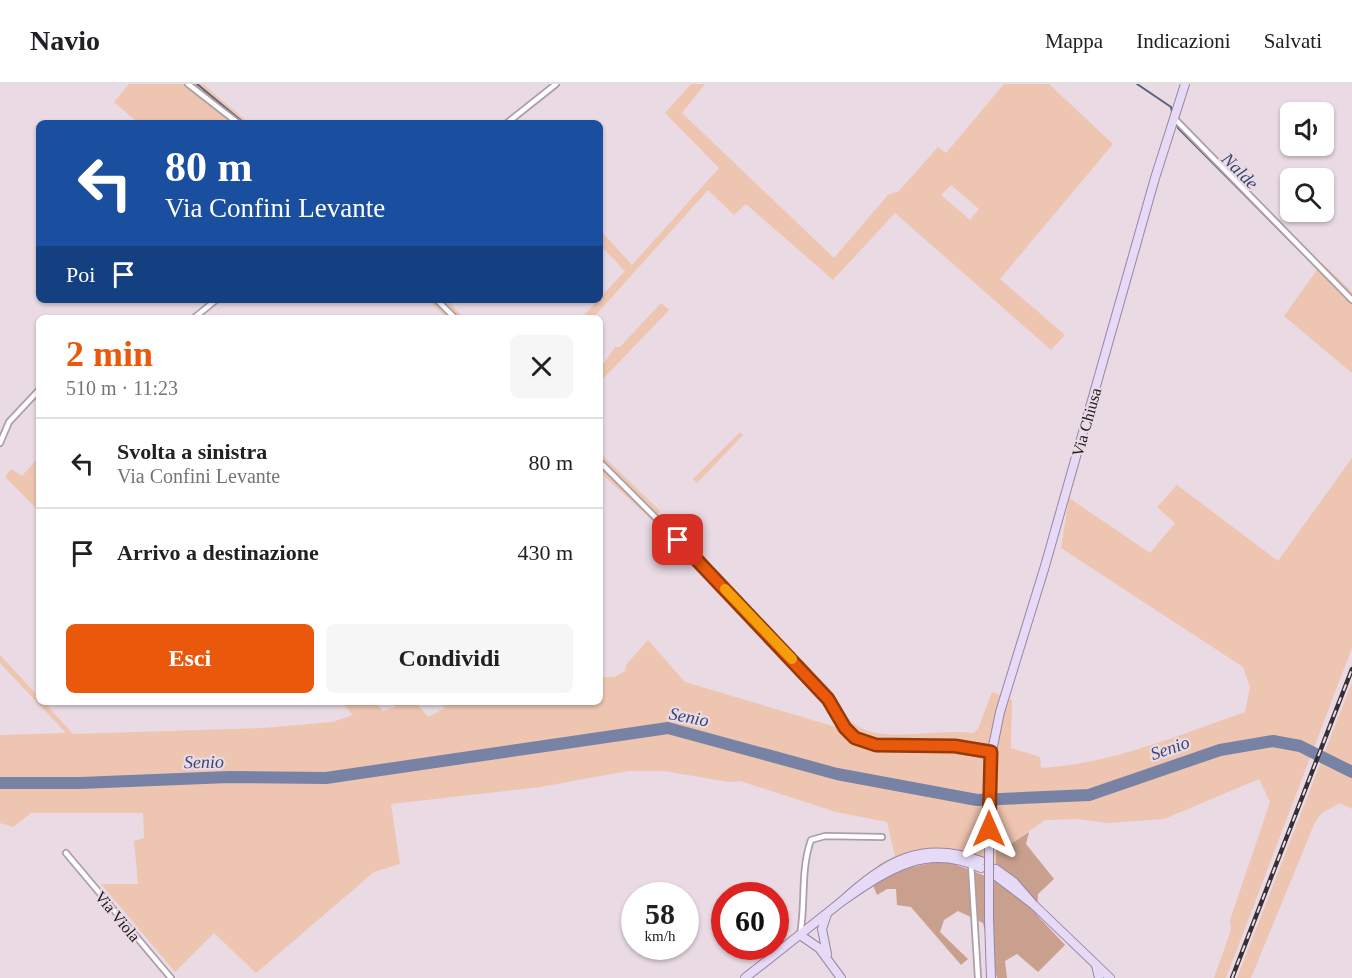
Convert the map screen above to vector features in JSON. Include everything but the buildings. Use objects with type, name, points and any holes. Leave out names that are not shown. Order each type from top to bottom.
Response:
[{"type":"main road","name":"Via Chiusa","points":[[991,978],[989,919],[991,752],[1000,712],[1046,566],[1173,117],[1185,84]]},
{"type":"main road","points":[[746,978],[841,902],[892,868],[910,862],[939,858],[981,865],[962,855],[934,852],[902,858],[869,875],[841,902]]},
{"type":"main road","points":[[996,872],[1110,978]]},
{"type":"main road","points":[[827,913],[822,929],[822,941],[829,962]]},
{"type":"main road","points":[[800,935],[819,948],[841,978]]},
{"type":"main road","points":[[1096,963],[1099,978]]},
{"type":"street","points":[[188,84],[233,120]]},
{"type":"street","points":[[511,120],[556,84]]},
{"type":"street","points":[[1173,117],[1352,300]]},
{"type":"street","points":[[198,315],[212,303]]},
{"type":"street","points":[[440,303],[452,315]]},
{"type":"street","points":[[0,442],[9,422],[36,393]]},
{"type":"street","points":[[603,465],[678,540],[821,691],[845,728],[855,738],[876,745],[955,746],[991,752]]},
{"type":"street","points":[[800,935],[803,919],[804,861],[811,840],[825,836],[882,837]]},
{"type":"street","name":"Via Viola","points":[[66,853],[171,978]]},
{"type":"street","points":[[971,864],[978,978]]},
{"type":"shaded area","points":[[129,84],[203,84],[245,120],[135,120],[114,102]]},
{"type":"shaded area","points":[[691,84],[705,84],[682,113],[834,258],[888,195],[899,191],[938,147],[946,153],[1004,84],[1049,84],[1113,144],[1000,279],[1065,335],[1051,350],[895,213],[833,280],[746,204],[734,215],[708,190],[596,315],[586,315],[595,303],[603,303],[603,295],[625,271],[603,248],[603,233],[632,265],[719,168],[665,113]],"holes":[[[951,185],[979,209],[970,220],[941,195]]]},
{"type":"shaded area","points":[[1322,263],[1352,292],[1352,373],[1284,316]]},
{"type":"shaded area","points":[[431,303],[450,303],[461,315],[444,315]]},
{"type":"shaded area","points":[[661,303],[669,310],[603,379],[603,365],[615,347],[620,347]]},
{"type":"shaded area","points":[[740,432],[743,435],[697,483],[693,479]]},
{"type":"shaded area","points":[[603,456],[660,511],[656,524],[603,475]]},
{"type":"shaded area","points":[[1352,458],[1352,648],[1226,978],[1214,978],[1231,930],[1230,920],[1270,802],[1259,779],[1164,819],[1108,823],[1078,819],[1045,820],[1009,845],[997,880],[967,866],[943,863],[920,865],[897,871],[876,882],[879,864],[895,856],[887,822],[836,812],[740,781],[728,782],[664,771],[628,771],[540,787],[391,804],[400,864],[374,872],[256,973],[214,933],[175,972],[101,884],[138,884],[134,841],[144,838],[143,813],[31,813],[13,827],[0,823],[0,735],[66,733],[40,705],[47,705],[73,734],[264,728],[332,722],[353,715],[344,705],[378,705],[383,711],[395,707],[395,705],[418,705],[428,717],[445,708],[442,705],[603,705],[603,677],[615,677],[625,671],[626,665],[648,640],[685,682],[839,728],[826,708],[709,583],[718,575],[808,668],[843,714],[862,728],[872,732],[897,735],[973,733],[978,729],[992,692],[1012,700],[1011,748],[1040,757],[1041,768],[1094,761],[1170,739],[1245,712],[1250,687],[1243,667],[1061,548],[1069,498],[1150,553],[1175,523],[1157,507],[1177,485],[1278,561]]},
{"type":"shaded area","points":[[36,460],[36,508],[5,477],[11,469],[22,476]]},
{"type":"shaded area","points":[[0,655],[36,694],[36,701],[0,663]]},
{"type":"shaded area","points":[[1352,682],[1352,809],[1340,803],[1322,813],[1315,822],[1251,978],[1237,978]]},
{"type":"shaded area","points":[[1029,832],[1026,844],[1054,879],[1038,894],[1037,915],[1065,945],[1038,972],[1017,954],[1005,961],[1007,978],[997,978],[983,923],[958,911],[944,920],[940,932],[968,959],[961,965],[911,907],[897,905],[896,889],[887,889],[877,895],[873,885],[891,872],[944,860],[996,880],[996,846],[1009,845]]},
{"type":"waterway","points":[[197,84],[240,120]]},
{"type":"waterway","name":"Nalde","points":[[1137,84],[1171,107],[1172,112]]},
{"type":"waterway","name":"Nalde","points":[[1176,123],[1178,128],[1331,282]]},
{"type":"waterway","name":"Senio","points":[[0,783],[80,783],[229,777],[326,778],[668,728],[837,774],[977,800],[1089,795],[1220,750],[1273,741],[1300,746],[1352,772]]},
{"type":"railway","points":[[1232,978],[1352,669]]},
{"type":"slow traffic","points":[[725,589],[792,659]]},
{"type":"route","points":[[678,540],[828,699],[845,728],[855,738],[876,745],[955,746],[991,752],[989,829]]}]
